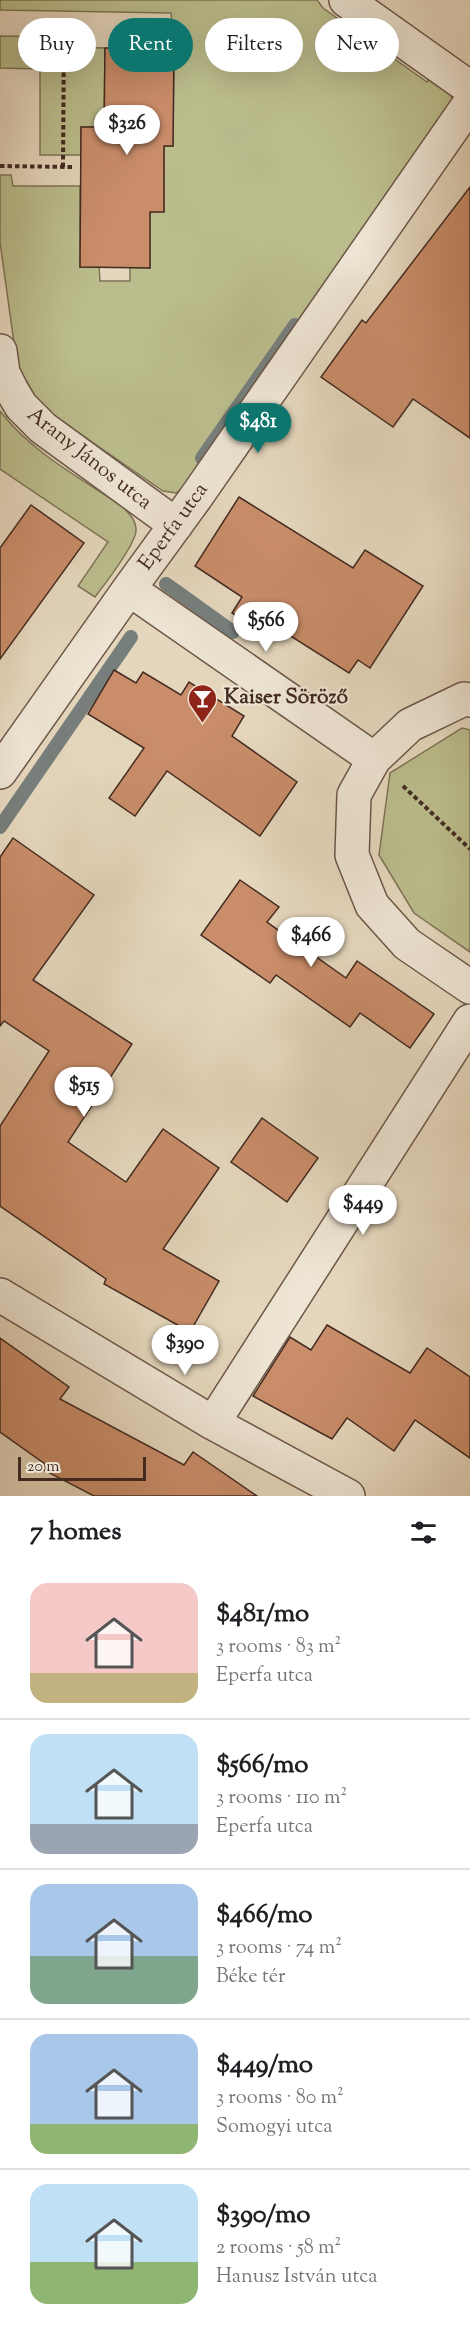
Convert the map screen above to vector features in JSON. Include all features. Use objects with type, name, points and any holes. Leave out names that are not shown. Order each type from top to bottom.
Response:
[{"type":"street","points":[[346,0],[470,88]]},
{"type":"street","name":"Eperfa utca","points":[[0,772],[176,525],[470,103]]},
{"type":"street","name":"Arany János utca","points":[[1,366],[21,406],[43,428],[176,525]]},
{"type":"street","points":[[129,589],[374,759]]},
{"type":"street","points":[[470,700],[464,699],[410,725],[374,759],[354,795],[352,855],[372,905],[407,944],[470,987]]},
{"type":"street","points":[[213,1423],[470,1021]]},
{"type":"street","points":[[0,1295],[213,1423],[348,1496]]},
{"type":"path","points":[[63,167],[64,72]]},
{"type":"path","points":[[0,166],[72,167]]},
{"type":"path","points":[[374,759],[470,849]]},
{"type":"green space","points":[[0,0],[317,0],[323,8],[337,18],[315,18],[315,72],[399,72],[399,62],[427,82],[432,76],[446,88],[453,100],[453,105],[187,486],[176,493],[163,491],[37,404],[18,372],[0,242],[0,175],[11,175],[13,186],[80,186],[80,267],[99,267],[100,281],[130,281],[130,267],[150,268],[150,212],[164,211],[164,146],[173,146],[174,72],[193,72],[193,18],[171,18],[171,13],[0,10]]},
{"type":"green space","points":[[0,36],[18,36],[18,68],[0,68]]},
{"type":"green space","points":[[96,48],[105,48],[104,127],[81,127],[81,155],[40,155],[40,72],[96,72]]},
{"type":"green space","points":[[0,411],[12,426],[41,452],[122,506],[134,520],[136,531],[131,545],[95,597],[78,586],[108,542],[0,469]]},
{"type":"green space","points":[[462,728],[470,730],[470,952],[414,913],[379,855],[390,773]]},
{"type":"building","points":[[105,48],[108,48],[108,72],[174,72],[173,146],[164,146],[164,212],[150,212],[150,268],[80,267],[81,127],[104,127]]},
{"type":"building","points":[[470,187],[470,438],[413,399],[393,427],[321,377],[362,320],[366,323]]},
{"type":"building","points":[[239,497],[353,568],[365,550],[423,586],[370,668],[358,660],[349,673],[275,626],[269,636],[232,613],[242,597],[195,566]]},
{"type":"building","points":[[31,505],[84,543],[0,659],[0,548]]},
{"type":"building","points":[[114,670],[136,683],[143,672],[181,695],[189,682],[244,716],[232,736],[297,782],[260,836],[167,771],[135,816],[109,798],[144,748],[88,714]]},
{"type":"building","points":[[13,838],[94,895],[33,980],[132,1044],[68,1142],[126,1182],[163,1129],[219,1168],[163,1249],[219,1281],[190,1332],[104,1284],[106,1279],[0,1206],[0,1126],[49,1051],[4,1021],[0,1026],[0,857]]},
{"type":"building","points":[[240,880],[279,907],[267,922],[346,978],[357,961],[434,1014],[410,1048],[360,1013],[350,1027],[276,975],[270,983],[201,935]]},
{"type":"building","points":[[262,1118],[318,1158],[287,1202],[231,1162]]},
{"type":"building","points":[[327,1325],[410,1373],[427,1348],[470,1377],[470,1458],[415,1420],[394,1451],[347,1418],[332,1439],[253,1396],[290,1337],[311,1350]]},
{"type":"building","points":[[0,1338],[69,1387],[60,1399],[184,1465],[193,1452],[257,1496],[94,1496],[42,1469],[45,1464],[0,1432]]},
{"type":"waterway","points":[[202,458],[295,325]]},
{"type":"waterway","points":[[166,584],[233,632]]},
{"type":"waterway","points":[[0,827],[131,637]]},
{"type":"place","name":"Kaiser Söröző","points":[[203,724]]}]
